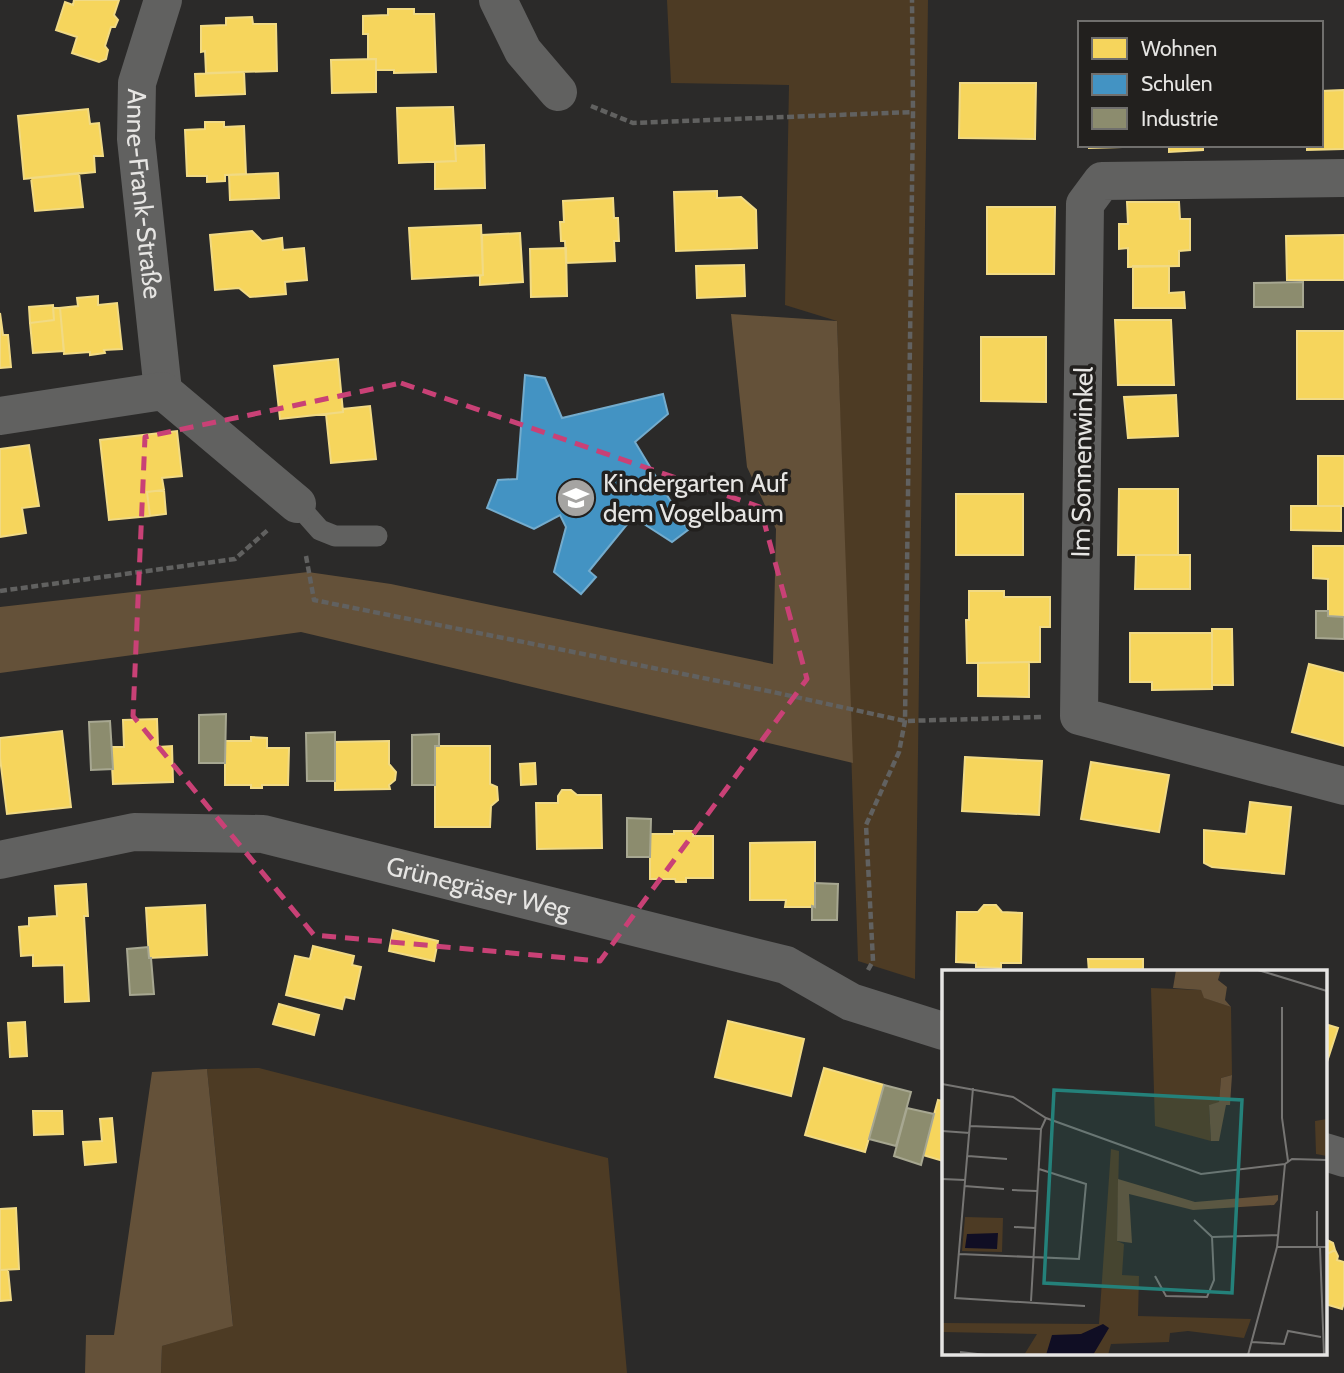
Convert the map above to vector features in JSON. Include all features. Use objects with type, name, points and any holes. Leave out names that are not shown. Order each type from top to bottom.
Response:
[{"type":"street","name":"Anne-Frank-Straße","points":[[163,0],[137,83],[136,139],[163,391]]},
{"type":"street","points":[[498,0],[523,51],[558,92]]},
{"type":"street","name":"Im Sonnenwinkel","points":[[1079,716],[1085,204],[1102,181],[1344,178]]},
{"type":"street","points":[[0,416],[163,391],[297,504]]},
{"type":"street","points":[[1079,716],[1344,786]]},
{"type":"street","name":"Grünegräser Weg","points":[[0,860],[134,832],[264,834],[786,965],[851,1002],[942,1031]]},
{"type":"street","points":[[1326,1152],[1344,1158]]},
{"type":"lane","points":[[297,504],[320,530],[335,536],[377,536]]},
{"type":"path","points":[[851,1002],[873,961],[866,825],[899,752],[905,721],[912,0]]},
{"type":"path","points":[[558,92],[633,123],[913,112]]},
{"type":"path","points":[[297,504],[314,600],[905,721],[1079,716]]},
{"type":"path","points":[[0,591],[235,559],[297,504]]},
{"type":"highlighted area","points":[[401,383],[760,507],[807,679],[600,961],[314,935],[133,716],[145,437]]},
{"type":"shaded area","points":[[667,0],[928,0],[915,979],[858,961],[837,321],[785,305],[789,85],[671,83]]},
{"type":"shaded area","points":[[731,314],[837,321],[853,763],[301,632],[0,673],[0,607],[308,572],[391,584],[773,664],[776,529],[747,467]]},
{"type":"shaded area","points":[[259,1068],[608,1158],[627,1373],[161,1373],[162,1346],[233,1325],[207,1069]]},
{"type":"shaded area","points":[[207,1069],[233,1326],[162,1346],[161,1373],[85,1373],[86,1335],[114,1335],[152,1072]]},
{"type":"building: Wohnen","points":[[74,0],[119,0],[114,15],[118,20],[115,27],[111,27],[105,46],[108,50],[106,59],[99,62],[72,53],[77,37],[56,30],[65,2],[73,5]]},
{"type":"building: Wohnen","points":[[388,9],[414,9],[414,14],[434,14],[436,72],[394,73],[394,70],[376,70],[376,59],[368,59],[368,34],[363,34],[363,16],[388,15]]},
{"type":"building: Wohnen","points":[[252,17],[253,24],[276,24],[277,71],[206,73],[205,51],[201,52],[201,26],[226,25],[226,18]]},
{"type":"building: Wohnen","points":[[376,59],[376,92],[332,93],[331,60]]},
{"type":"building: Wohnen","points":[[244,72],[245,94],[196,96],[195,74]]},
{"type":"building: Wohnen","points":[[960,83],[1036,83],[1035,139],[959,138]]},
{"type":"building: Wohnen","points":[[1344,90],[1344,149],[1307,150],[1307,147],[1323,147],[1323,91]]},
{"type":"building: Wohnen","points":[[453,107],[456,161],[399,163],[397,108]]},
{"type":"building: Wohnen","points":[[88,109],[90,124],[99,123],[103,156],[94,156],[95,172],[24,179],[18,116]]},
{"type":"building: Wohnen","points":[[205,122],[224,122],[224,127],[244,126],[246,174],[225,175],[225,181],[207,182],[207,176],[187,176],[185,130],[205,129]]},
{"type":"building: Wohnen","points":[[484,145],[485,188],[435,189],[435,162],[456,161],[455,146]]},
{"type":"building: Wohnen","points":[[1169,147],[1203,147],[1203,150],[1169,152]]},
{"type":"building: Wohnen","points":[[79,173],[83,207],[35,211],[31,178]]},
{"type":"building: Wohnen","points":[[278,173],[279,198],[230,200],[229,175]]},
{"type":"building: Wohnen","points":[[717,191],[717,198],[741,197],[756,210],[757,248],[676,251],[674,192]]},
{"type":"building: Wohnen","points":[[613,198],[614,218],[618,218],[619,241],[614,241],[615,261],[566,263],[565,241],[561,241],[560,222],[564,222],[563,201]]},
{"type":"building: Wohnen","points":[[1127,202],[1179,202],[1180,219],[1190,219],[1190,250],[1179,251],[1179,266],[1128,267],[1128,248],[1119,249],[1119,224],[1128,224]]},
{"type":"building: Wohnen","points":[[987,207],[1055,207],[1054,274],[987,274]]},
{"type":"building: Wohnen","points":[[481,225],[483,275],[412,279],[409,228]]},
{"type":"building: Wohnen","points":[[252,231],[262,241],[282,238],[283,250],[304,248],[307,280],[285,282],[286,294],[250,297],[239,288],[215,290],[210,235]]},
{"type":"building: Wohnen","points":[[520,233],[523,282],[480,285],[480,276],[483,275],[482,235]]},
{"type":"building: Wohnen","points":[[1344,235],[1344,280],[1287,280],[1286,236]]},
{"type":"building: Wohnen","points":[[566,248],[567,296],[531,297],[530,249]]},
{"type":"building: Wohnen","points":[[744,265],[745,296],[697,298],[696,266]]},
{"type":"building: Wohnen","points":[[1133,266],[1169,266],[1169,293],[1184,292],[1185,308],[1133,308]]},
{"type":"building: Wohnen","points":[[98,296],[98,305],[117,303],[122,349],[104,350],[105,353],[90,355],[90,352],[64,354],[60,308],[78,306],[77,298]]},
{"type":"building: Wohnen","points":[[53,305],[54,320],[30,323],[29,307]]},
{"type":"building: Wohnen","points":[[53,308],[60,308],[64,351],[33,353],[30,323],[54,320]]},
{"type":"building: Wohnen","points":[[0,313],[3,335],[8,335],[11,367],[0,368]]},
{"type":"building: Wohnen","points":[[1115,320],[1171,320],[1174,385],[1118,385]]},
{"type":"building: Wohnen","points":[[1297,331],[1344,331],[1344,399],[1297,399]]},
{"type":"building: Wohnen","points":[[981,337],[1046,337],[1046,402],[981,401]]},
{"type":"building: Wohnen","points":[[338,359],[343,412],[280,419],[274,366]]},
{"type":"building: Wohnen","points":[[1176,395],[1178,436],[1128,438],[1124,397]]},
{"type":"building: Wohnen","points":[[370,406],[376,459],[331,463],[326,414]]},
{"type":"building: Wohnen","points":[[177,431],[182,476],[162,478],[164,490],[147,492],[150,516],[109,520],[100,440]]},
{"type":"building: Wohnen","points":[[29,445],[39,506],[22,508],[26,533],[0,537],[0,449]]},
{"type":"building: Wohnen","points":[[1318,456],[1344,456],[1344,506],[1318,506]]},
{"type":"building: Wohnen","points":[[1119,489],[1178,489],[1178,555],[1118,555]]},
{"type":"building: Wohnen","points":[[164,490],[166,514],[150,516],[147,492]]},
{"type":"building: Wohnen","points":[[956,494],[1023,494],[1023,555],[956,555]]},
{"type":"building: Wohnen","points":[[1291,506],[1341,506],[1341,531],[1291,530]]},
{"type":"building: Wohnen","points":[[1313,546],[1344,546],[1344,617],[1328,616],[1328,579],[1313,578]]},
{"type":"building: Wohnen","points":[[1136,555],[1190,555],[1190,589],[1135,589]]},
{"type":"building: Wohnen","points":[[969,591],[1004,591],[1004,597],[1050,597],[1050,627],[1040,627],[1040,662],[967,663],[966,620],[969,620]]},
{"type":"building: Wohnen","points":[[1212,629],[1232,629],[1233,685],[1212,685]]},
{"type":"building: Wohnen","points":[[1130,633],[1212,633],[1212,689],[1152,690],[1152,682],[1130,682]]},
{"type":"building: Wohnen","points":[[1029,662],[1029,697],[978,696],[978,663]]},
{"type":"building: Wohnen","points":[[1309,664],[1344,673],[1344,746],[1292,732]]},
{"type":"building: Wohnen","points":[[157,719],[158,747],[172,746],[173,782],[113,784],[111,747],[124,747],[123,720]]},
{"type":"building: Wohnen","points":[[62,731],[71,807],[7,814],[0,738]]},
{"type":"building: Wohnen","points":[[251,737],[267,738],[267,748],[289,748],[288,785],[262,785],[262,788],[251,788],[251,785],[225,785],[225,741],[251,741]]},
{"type":"building: Wohnen","points":[[389,741],[389,764],[396,772],[395,780],[389,785],[390,789],[335,790],[335,742]]},
{"type":"building: Wohnen","points":[[435,746],[490,746],[490,784],[497,787],[498,800],[491,806],[490,827],[435,827]]},
{"type":"building: Wohnen","points":[[965,757],[1042,761],[1039,815],[962,811]]},
{"type":"building: Wohnen","points":[[1091,762],[1169,775],[1159,832],[1081,819]]},
{"type":"building: Wohnen","points":[[535,763],[536,784],[521,785],[520,764]]},
{"type":"building: Wohnen","points":[[562,790],[571,790],[577,795],[601,795],[602,848],[537,849],[536,803],[558,803]]},
{"type":"building: Wohnen","points":[[1250,802],[1291,807],[1284,874],[1212,867],[1204,863],[1204,830],[1246,834]]},
{"type":"building: Wohnen","points":[[674,831],[693,831],[693,836],[713,836],[713,878],[686,878],[686,882],[650,879],[650,834],[674,834]]},
{"type":"building: Wohnen","points":[[815,842],[815,907],[785,907],[786,900],[750,900],[750,843]]},
{"type":"building: Wohnen","points":[[86,884],[88,916],[84,916],[89,1001],[65,1002],[64,965],[33,966],[33,955],[21,956],[19,927],[29,926],[29,918],[57,916],[55,886]]},
{"type":"building: Wohnen","points":[[205,905],[207,955],[149,958],[146,908]]},
{"type":"building: Wohnen","points":[[984,905],[996,905],[1002,912],[1022,913],[1021,963],[1001,963],[1001,968],[976,967],[976,963],[956,962],[957,912],[978,912]]},
{"type":"building: Wohnen","points":[[393,930],[438,941],[434,961],[389,951]]},
{"type":"building: Wohnen","points":[[313,946],[354,956],[352,965],[361,967],[354,999],[345,997],[342,1009],[286,995],[295,956],[310,959]]},
{"type":"building: Wohnen","points":[[1088,959],[1143,959],[1143,970],[1089,970]]},
{"type":"building: Wohnen","points":[[279,1004],[319,1015],[314,1035],[273,1024]]},
{"type":"building: Wohnen","points":[[728,1021],[804,1039],[791,1096],[715,1077]]},
{"type":"building: Wohnen","points":[[25,1022],[27,1056],[10,1057],[8,1023]]},
{"type":"building: Wohnen","points":[[1326,1024],[1338,1028],[1326,1065]]},
{"type":"building: Wohnen","points":[[824,1068],[884,1085],[865,1152],[805,1135]]},
{"type":"building: Wohnen","points":[[938,1100],[942,1101],[942,1161],[923,1155]]},
{"type":"building: Wohnen","points":[[33,1111],[62,1111],[63,1134],[34,1135]]},
{"type":"building: Wohnen","points":[[112,1118],[116,1162],[85,1165],[83,1142],[102,1141],[100,1119]]},
{"type":"building: Wohnen","points":[[16,1208],[19,1269],[0,1270],[0,1209]]},
{"type":"building: Wohnen","points":[[1326,1240],[1333,1243],[1335,1250],[1326,1254]]},
{"type":"building: Wohnen","points":[[1335,1250],[1337,1260],[1344,1262],[1342,1309],[1326,1304],[1326,1254]]},
{"type":"building: Wohnen","points":[[0,1270],[8,1270],[11,1300],[0,1301]]},
{"type":"building: Schulen","points":[[525,375],[545,378],[562,418],[663,394],[668,414],[635,442],[688,530],[672,542],[633,517],[589,571],[596,577],[581,594],[554,572],[566,527],[560,515],[534,529],[487,508],[498,480],[517,479]]},
{"type":"building: Industrie","points":[[1303,282],[1303,307],[1254,307],[1254,283]]},
{"type":"building: Industrie","points":[[1316,611],[1328,611],[1328,616],[1344,617],[1344,639],[1316,638]]},
{"type":"building: Industrie","points":[[226,714],[225,763],[199,763],[199,715]]},
{"type":"building: Industrie","points":[[110,721],[113,769],[91,770],[89,722]]},
{"type":"building: Industrie","points":[[335,732],[335,781],[307,781],[306,733]]},
{"type":"building: Industrie","points":[[439,734],[439,746],[435,746],[435,785],[412,785],[412,735]]},
{"type":"building: Industrie","points":[[627,818],[651,819],[650,857],[627,857]]},
{"type":"building: Industrie","points":[[815,883],[838,884],[837,920],[812,920]]},
{"type":"building: Industrie","points":[[148,947],[154,994],[130,995],[127,949]]},
{"type":"building: Industrie","points":[[884,1085],[911,1092],[896,1146],[869,1139]]},
{"type":"building: Industrie","points":[[907,1108],[934,1114],[921,1165],[894,1156]]},
{"type":"place","name":"Kindergarten Auf dem Vogelbaum","points":[[576,498]]}]
